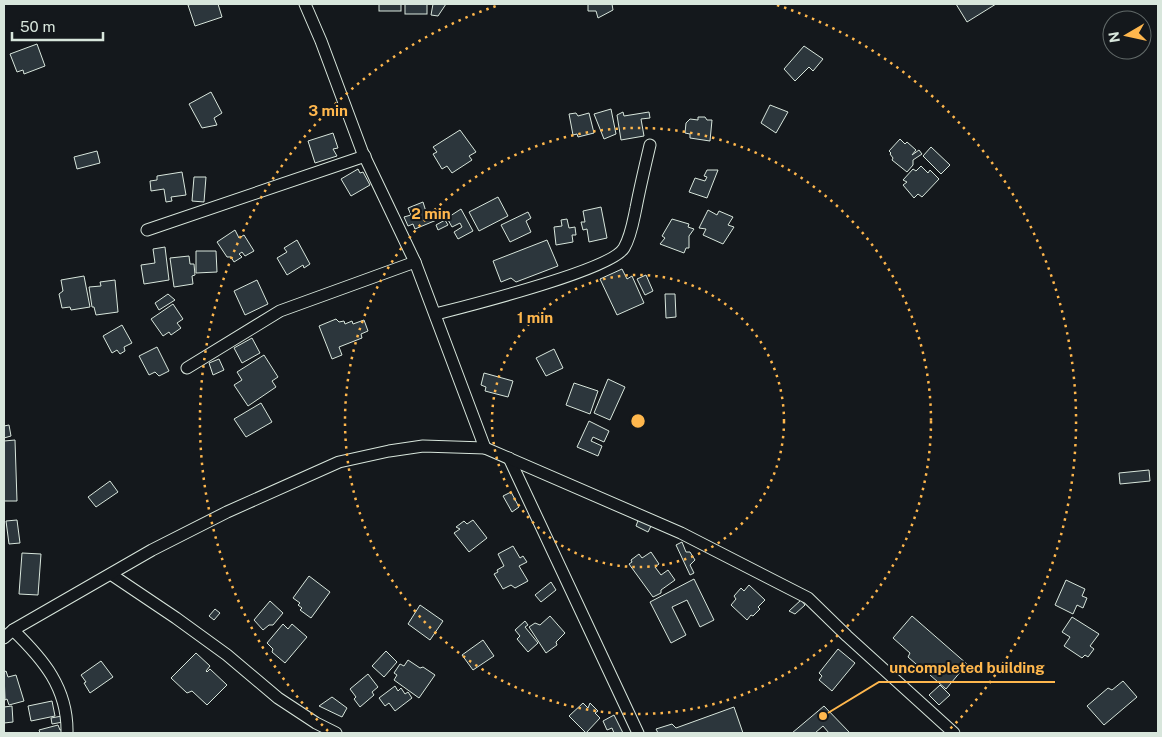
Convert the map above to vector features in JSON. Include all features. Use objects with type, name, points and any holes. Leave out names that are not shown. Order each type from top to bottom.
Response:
[{"type":"street","points":[[305,4],[321,40],[365,156],[415,262],[485,448]]},
{"type":"street","points":[[436,314],[525,290],[614,258],[623,250],[630,234],[650,145]]},
{"type":"street","points":[[147,230],[365,156]]},
{"type":"street","points":[[187,368],[280,311],[415,262]]},
{"type":"street","points":[[4,638],[13,630],[152,550],[227,512],[339,462],[389,450],[423,446],[485,448],[605,502],[681,533],[808,598],[947,731]]},
{"type":"street","points":[[508,458],[638,733]]},
{"type":"street","points":[[112,574],[190,628],[278,698],[316,723],[336,733]]},
{"type":"street","points":[[13,630],[39,655],[53,676],[63,702],[67,733]]},
{"type":"building","points":[[218,4],[222,17],[195,26],[188,5]]},
{"type":"building","points":[[379,4],[401,4],[401,11],[379,11]]},
{"type":"building","points":[[405,4],[427,4],[427,14],[405,14]]},
{"type":"building","points":[[433,4],[446,4],[438,16],[431,15]]},
{"type":"building","points":[[588,4],[612,4],[613,10],[598,18],[596,11],[588,11]]},
{"type":"building","points":[[956,4],[996,4],[967,22]]},
{"type":"building","points":[[37,44],[45,66],[24,74],[23,70],[17,72],[10,54]]},
{"type":"building","points":[[804,46],[823,59],[813,71],[809,67],[795,81],[784,69]]},
{"type":"building","points":[[211,92],[222,113],[214,118],[217,125],[202,128],[189,104]]},
{"type":"building","points":[[770,105],[788,112],[776,133],[761,123]]},
{"type":"building","points":[[611,109],[616,134],[604,139],[594,114]]},
{"type":"building","points":[[623,112],[624,116],[649,112],[650,118],[641,119],[644,136],[621,140],[617,115]]},
{"type":"building","points":[[576,113],[578,116],[589,113],[594,133],[578,137],[577,134],[573,135],[569,114]]},
{"type":"building","points":[[698,117],[712,120],[710,141],[690,138],[690,134],[685,133],[686,123],[690,119],[698,120]]},
{"type":"building","points":[[460,130],[476,152],[469,156],[472,160],[452,173],[447,166],[442,169],[433,154],[437,152],[433,147]]},
{"type":"building","points":[[333,133],[338,148],[333,149],[337,156],[315,163],[308,141]]},
{"type":"building","points":[[900,139],[916,150],[912,155],[919,150],[922,154],[913,160],[913,165],[907,172],[892,160],[893,158],[889,151]]},
{"type":"building","points":[[931,147],[950,165],[941,174],[923,156]]},
{"type":"building","points":[[97,151],[100,163],[77,169],[74,157]]},
{"type":"building","points":[[921,166],[928,173],[930,170],[939,179],[922,197],[918,194],[914,198],[903,185],[907,182],[903,180],[913,169],[916,171]]},
{"type":"building","points":[[358,169],[360,173],[363,172],[370,185],[351,196],[341,179]]},
{"type":"building","points":[[707,170],[718,170],[707,198],[689,192],[695,178],[705,181],[707,177],[704,176]]},
{"type":"building","points":[[182,172],[186,195],[171,197],[172,201],[166,202],[164,189],[151,191],[150,181],[157,180],[157,176]]},
{"type":"building","points":[[194,177],[206,177],[204,202],[192,201]]},
{"type":"building","points":[[498,197],[508,216],[479,231],[469,212]]},
{"type":"building","points":[[423,202],[427,215],[436,212],[439,219],[415,229],[413,224],[408,226],[404,217],[411,215],[408,208]]},
{"type":"building","points":[[601,207],[607,238],[589,242],[587,229],[583,230],[581,222],[585,222],[583,211]]},
{"type":"building","points":[[461,209],[473,231],[458,239],[454,232],[462,227],[460,223],[452,227],[447,218]]},
{"type":"building","points":[[708,210],[717,215],[719,211],[733,217],[728,225],[734,227],[723,244],[703,235],[706,229],[699,228]]},
{"type":"building","points":[[528,212],[531,218],[526,221],[531,232],[510,242],[501,225]]},
{"type":"building","points":[[567,219],[569,228],[575,227],[576,235],[572,235],[573,242],[556,245],[554,227],[562,226],[561,220]]},
{"type":"building","points":[[672,219],[689,224],[688,227],[694,229],[689,236],[689,248],[686,248],[684,253],[660,244],[665,238],[662,236]]},
{"type":"building","points":[[445,220],[448,225],[438,230],[436,225]]},
{"type":"building","points":[[235,230],[239,238],[244,235],[254,251],[245,256],[242,252],[239,254],[242,257],[234,262],[231,257],[227,257],[217,242]]},
{"type":"building","points":[[297,240],[310,264],[304,268],[303,265],[287,275],[277,258],[287,252],[284,248]]},
{"type":"building","points":[[547,240],[558,266],[516,282],[511,278],[501,282],[493,261]]},
{"type":"building","points":[[165,247],[169,280],[144,284],[141,265],[155,263],[153,249]]},
{"type":"building","points":[[196,251],[216,251],[217,272],[196,273]]},
{"type":"building","points":[[189,256],[190,264],[194,264],[195,275],[192,276],[193,284],[174,287],[170,258]]},
{"type":"building","points":[[622,269],[627,279],[632,276],[644,303],[617,315],[600,279]]},
{"type":"building","points":[[646,275],[653,291],[645,295],[637,279]]},
{"type":"building","points":[[84,276],[90,307],[71,310],[70,307],[62,308],[59,294],[63,291],[61,280]]},
{"type":"building","points":[[115,280],[118,312],[96,315],[94,307],[92,307],[89,287],[101,286],[100,282]]},
{"type":"building","points":[[257,280],[268,304],[245,315],[234,291]]},
{"type":"building","points":[[168,294],[175,300],[159,310],[155,303]]},
{"type":"building","points":[[665,294],[675,294],[676,317],[666,318]]},
{"type":"building","points":[[173,304],[183,319],[177,323],[181,328],[171,335],[169,332],[163,336],[151,319]]},
{"type":"building","points":[[336,319],[339,322],[344,321],[345,324],[352,321],[353,324],[364,320],[368,331],[361,334],[362,338],[339,347],[342,355],[332,359],[319,326]]},
{"type":"building","points":[[122,325],[132,343],[124,347],[125,351],[120,354],[117,350],[112,353],[103,336]]},
{"type":"building","points":[[252,338],[260,353],[242,363],[234,348]]},
{"type":"building","points":[[157,347],[169,371],[159,376],[155,372],[149,375],[139,356]]},
{"type":"building","points":[[554,349],[563,368],[546,376],[536,358]]},
{"type":"building","points":[[264,355],[278,377],[272,381],[276,387],[248,406],[234,385],[242,380],[237,372]]},
{"type":"building","points":[[219,359],[224,370],[213,375],[209,363]]},
{"type":"building","points":[[484,373],[513,381],[508,397],[485,391],[486,387],[481,385]]},
{"type":"building","points":[[608,379],[625,387],[610,420],[594,413]]},
{"type":"building","points":[[574,383],[598,391],[590,414],[566,405]]},
{"type":"building","points":[[261,403],[272,422],[246,437],[234,419]]},
{"type":"building","points":[[589,421],[609,431],[604,442],[593,437],[591,441],[602,446],[598,456],[577,447]]},
{"type":"building","points":[[9,425],[11,436],[4,438],[4,426]]},
{"type":"building","points":[[15,440],[17,501],[4,501],[4,441]]},
{"type":"building","points":[[1149,470],[1150,481],[1120,484],[1119,473]]},
{"type":"building","points":[[110,481],[118,492],[96,507],[88,497]]},
{"type":"building","points":[[511,492],[519,507],[512,512],[503,496]]},
{"type":"building","points":[[639,518],[652,524],[648,532],[636,526]]},
{"type":"building","points":[[17,520],[20,543],[9,544],[6,521]]},
{"type":"building","points":[[473,520],[487,538],[469,552],[454,533],[460,529],[456,527],[464,521],[467,524]]},
{"type":"building","points":[[682,542],[686,552],[690,552],[695,560],[690,565],[694,573],[690,575],[676,545]]},
{"type":"building","points":[[513,546],[520,558],[523,556],[527,562],[519,566],[528,581],[515,588],[511,585],[503,589],[494,574],[504,566],[498,554]]},
{"type":"building","points":[[651,552],[659,564],[655,567],[661,575],[668,570],[675,580],[661,590],[661,593],[653,597],[629,564],[639,554],[642,558]]},
{"type":"building","points":[[22,553],[41,554],[38,595],[19,594]]},
{"type":"building","points":[[309,576],[330,592],[311,618],[300,610],[302,608],[298,605],[300,603],[293,598]]},
{"type":"building","points":[[694,579],[714,620],[700,627],[687,600],[672,607],[686,635],[671,643],[650,602]]},
{"type":"building","points":[[1066,580],[1085,589],[1082,596],[1087,598],[1083,608],[1077,605],[1073,614],[1055,605]]},
{"type":"building","points":[[551,582],[556,590],[541,602],[535,595]]},
{"type":"building","points":[[749,585],[765,600],[758,607],[760,609],[747,620],[731,605],[736,599],[734,596],[741,588],[744,591]]},
{"type":"building","points":[[801,600],[805,605],[795,614],[789,611]]},
{"type":"building","points":[[270,601],[283,613],[273,625],[269,625],[263,630],[254,620]]},
{"type":"building","points":[[420,605],[443,621],[430,640],[408,624]]},
{"type":"building","points":[[215,609],[220,613],[214,620],[209,616]]},
{"type":"building","points":[[550,616],[565,633],[556,642],[557,645],[546,653],[529,627],[535,623],[540,625]]},
{"type":"building","points":[[912,616],[967,664],[946,689],[930,675],[934,670],[931,667],[924,671],[908,657],[910,653],[893,638]]},
{"type":"building","points":[[1072,617],[1099,634],[1090,646],[1094,649],[1088,657],[1085,655],[1082,658],[1064,646],[1070,637],[1062,632]]},
{"type":"building","points":[[525,621],[528,625],[525,627],[538,643],[528,652],[517,639],[520,636],[515,630]]},
{"type":"building","points":[[283,624],[288,629],[292,624],[307,637],[285,663],[272,652],[273,649],[267,643]]},
{"type":"building","points":[[483,640],[494,656],[473,670],[462,655]]},
{"type":"building","points":[[838,649],[855,663],[832,691],[819,680],[822,676],[819,673]]},
{"type":"building","points":[[386,651],[397,662],[384,677],[372,666]]},
{"type":"building","points":[[196,653],[210,666],[206,671],[210,669],[227,685],[207,705],[192,691],[187,693],[171,678]]},
{"type":"building","points":[[408,660],[435,675],[419,698],[394,680],[397,675],[394,673],[400,664],[404,666]]},
{"type":"building","points":[[101,661],[113,677],[90,693],[81,675]]},
{"type":"building","points":[[6,671],[8,677],[16,675],[24,701],[9,705],[7,699],[5,700],[4,672]]},
{"type":"building","points":[[368,674],[378,687],[372,692],[374,695],[360,707],[350,689]]},
{"type":"building","points":[[1123,681],[1137,697],[1104,725],[1087,706],[1108,688],[1112,690]]},
{"type":"building","points":[[940,685],[950,695],[939,705],[929,695]]},
{"type":"building","points":[[395,686],[398,691],[401,688],[405,694],[408,692],[412,698],[395,711],[389,703],[385,706],[379,698]]},
{"type":"building","points":[[332,697],[347,708],[342,717],[319,706]]},
{"type":"building","points":[[52,701],[55,716],[31,721],[28,706]]},
{"type":"building","points":[[583,703],[588,708],[590,703],[598,711],[595,713],[600,718],[586,733],[569,716]]},
{"type":"building","points":[[12,706],[13,722],[4,723],[4,707]]},
{"type":"building","points":[[824,706],[850,733],[829,733],[823,726],[815,733],[792,733]]},
{"type":"building","points":[[734,707],[743,733],[658,733],[656,729],[672,724],[676,728]]},
{"type":"building","points":[[614,715],[623,733],[614,733],[612,728],[607,730],[603,721]]},
{"type":"building","points":[[62,716],[63,722],[52,724],[51,718]]},
{"type":"building","points":[[58,725],[60,730],[64,729],[65,733],[40,733],[39,730]]},
{"type":"place","name":"uncompleted building","points":[[823,716]]}]
